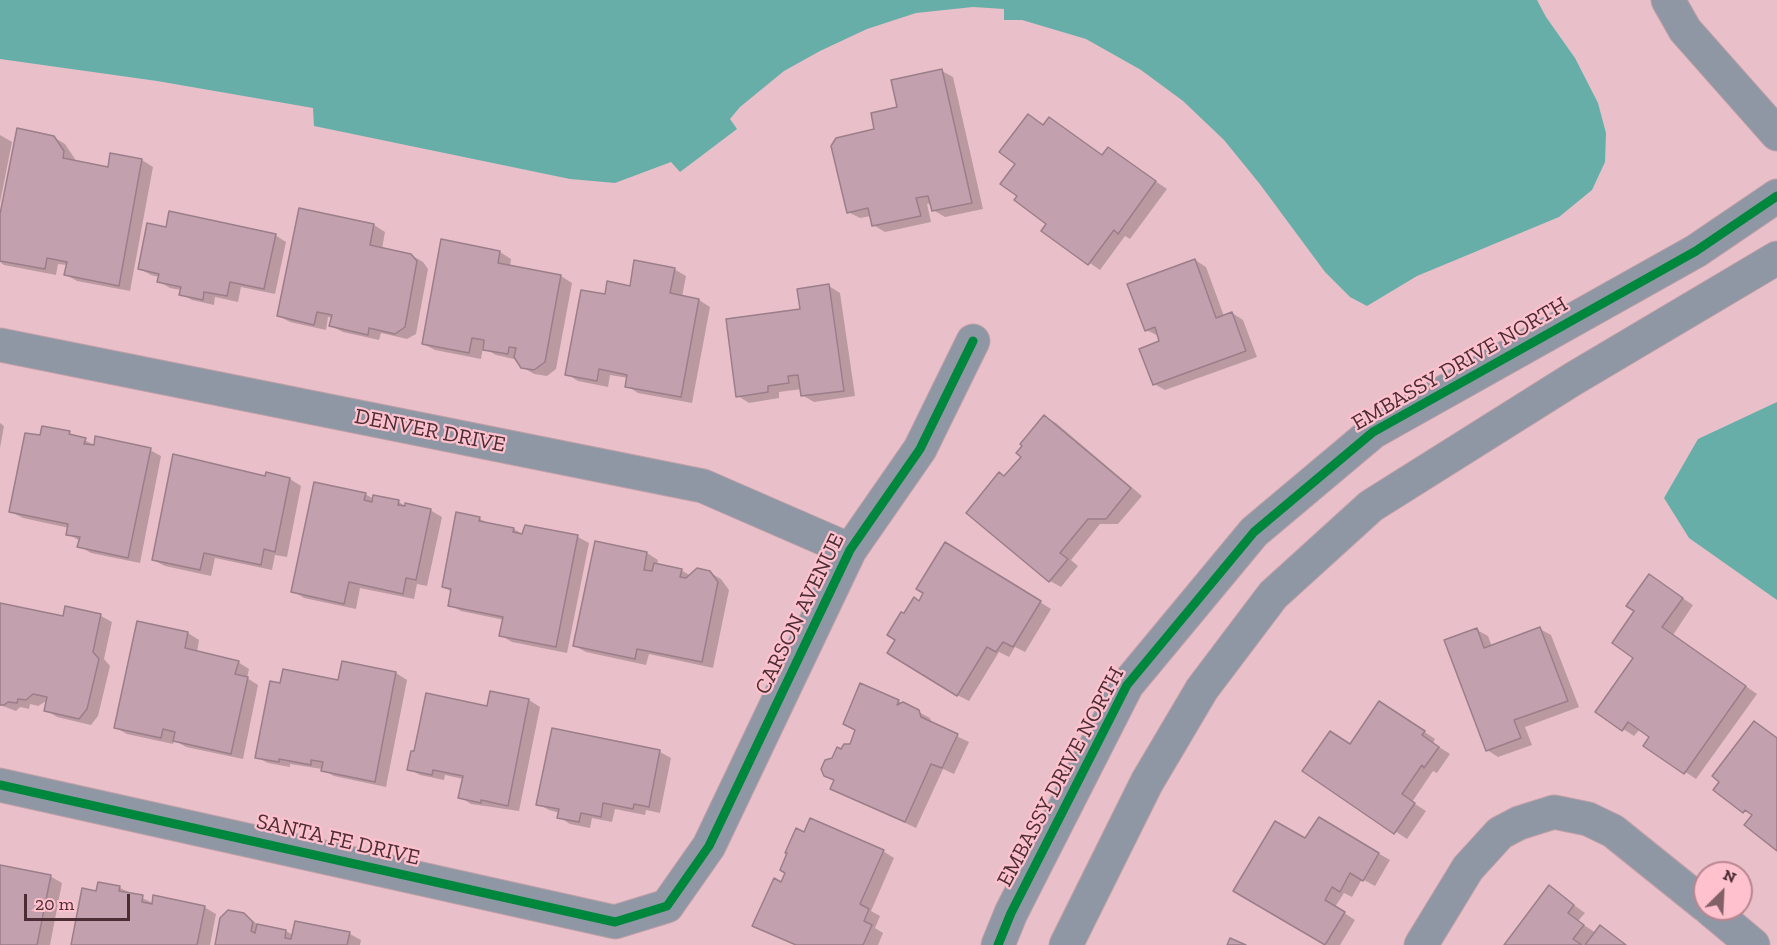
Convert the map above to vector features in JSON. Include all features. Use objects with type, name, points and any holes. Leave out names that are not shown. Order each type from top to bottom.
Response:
[{"type":"street","points":[[1668,0],[1685,30],[1777,134]]},
{"type":"street","name":"EMBASSY DRIVE NORTH","points":[[998,945],[1011,913],[1127,685],[1254,532],[1373,432],[1696,251],[1777,196]]},
{"type":"street","points":[[1066,945],[1147,782],[1202,689],[1274,595],[1371,506],[1573,380],[1777,258]]},
{"type":"street","name":"CARSON AVENUE","points":[[667,906],[709,846],[850,550],[920,449],[973,341]]},
{"type":"street","name":"DENVER DRIVE","points":[[0,345],[703,486],[850,550]]},
{"type":"street","name":"SANTA FE DRIVE","points":[[0,785],[615,922],[667,906]]},
{"type":"street","points":[[1421,945],[1467,868],[1500,833],[1519,823],[1554,812],[1588,819],[1613,831],[1693,895]]},
{"type":"street","points":[[1724,921],[1753,945]]},
{"type":"water","points":[[0,0],[1537,0],[1575,58],[1598,103],[1606,133],[1605,162],[1592,190],[1559,217],[1417,276],[1367,306],[1350,297],[1325,272],[1224,140],[1183,101],[1141,70],[1086,39],[1022,20],[1004,20],[1004,9],[973,7],[916,13],[867,29],[784,71],[740,107],[730,119],[737,129],[680,172],[671,162],[615,183],[570,179],[314,126],[313,108],[157,81],[0,59]]},
{"type":"water","points":[[1777,402],[1777,600],[1689,538],[1664,498],[1698,439]]},
{"type":"building","points":[[942,69],[972,203],[932,211],[928,196],[916,198],[921,216],[872,226],[868,208],[847,213],[831,146],[836,138],[874,129],[871,113],[897,107],[891,80]]},
{"type":"building","points":[[1028,114],[1043,125],[1049,117],[1102,155],[1108,147],[1156,181],[1118,234],[1114,230],[1088,265],[1041,231],[1046,224],[1014,200],[1017,196],[1000,184],[1015,164],[999,152]]},
{"type":"building","points":[[17,128],[54,136],[64,151],[63,158],[108,167],[110,153],[142,159],[119,286],[64,275],[67,262],[47,258],[45,269],[0,261],[0,214]]},
{"type":"building","points":[[299,208],[374,224],[370,245],[411,254],[417,261],[405,327],[395,334],[369,328],[368,335],[329,326],[332,315],[317,312],[314,325],[277,316]]},
{"type":"building","points":[[169,211],[276,234],[264,289],[230,282],[227,296],[204,292],[203,300],[179,295],[181,287],[157,282],[159,274],[138,269],[147,223],[166,227]]},
{"type":"building","points":[[441,239],[500,251],[498,263],[561,275],[545,362],[534,370],[521,368],[514,357],[516,348],[509,347],[508,354],[483,350],[484,340],[472,338],[469,353],[422,344]]},
{"type":"building","points":[[1195,259],[1216,318],[1232,312],[1246,351],[1153,385],[1139,349],[1159,341],[1155,327],[1145,331],[1127,284]]},
{"type":"building","points":[[634,260],[675,268],[670,293],[699,299],[681,397],[625,387],[627,375],[599,369],[597,381],[565,375],[581,290],[605,294],[607,281],[630,286]]},
{"type":"building","points":[[829,284],[844,391],[801,396],[798,375],[788,376],[789,383],[768,386],[768,392],[736,397],[726,319],[800,309],[797,289]]},
{"type":"building","points":[[1044,415],[1131,488],[1106,519],[1088,519],[1060,553],[1068,559],[1049,582],[966,513],[999,472],[1004,476],[1021,457],[1016,453],[1022,446],[1020,444]]},
{"type":"building","points":[[42,426],[70,431],[69,434],[86,438],[84,444],[94,445],[95,436],[151,448],[128,558],[77,547],[80,537],[66,535],[68,524],[9,512],[25,433],[40,435]]},
{"type":"building","points":[[173,454],[265,476],[266,472],[290,478],[275,552],[264,549],[261,565],[204,553],[200,570],[152,560]]},
{"type":"building","points":[[314,482],[366,493],[364,500],[372,502],[373,495],[399,500],[398,505],[405,506],[405,503],[431,509],[416,580],[406,578],[403,594],[349,582],[344,604],[291,592]]},
{"type":"building","points":[[456,512],[480,517],[479,521],[514,528],[513,532],[522,534],[525,525],[578,535],[556,647],[499,636],[503,617],[448,606],[451,589],[442,587]]},
{"type":"building","points":[[595,541],[647,552],[644,570],[652,571],[654,563],[682,569],[680,577],[686,578],[697,568],[710,571],[718,582],[702,662],[637,649],[635,659],[573,646]]},
{"type":"building","points":[[945,542],[1041,601],[1013,647],[1003,642],[996,652],[987,647],[957,696],[887,653],[895,640],[887,635],[901,612],[904,613],[914,597],[919,601],[923,593],[916,589]]},
{"type":"building","points":[[1649,574],[1683,598],[1662,627],[1746,686],[1684,774],[1643,746],[1649,737],[1628,722],[1622,731],[1595,712],[1633,658],[1612,643],[1634,611],[1626,606]]},
{"type":"building","points":[[0,603],[63,616],[65,606],[101,614],[93,652],[99,659],[87,709],[79,719],[44,711],[47,697],[33,694],[26,700],[18,699],[17,703],[8,702],[0,705]]},
{"type":"building","points":[[137,621],[188,632],[185,648],[239,661],[235,674],[248,677],[231,754],[173,741],[175,732],[163,729],[161,738],[114,728]]},
{"type":"building","points":[[1540,627],[1568,701],[1514,720],[1521,738],[1486,751],[1444,640],[1477,628],[1484,648]]},
{"type":"building","points":[[342,661],[396,672],[375,782],[321,771],[323,762],[311,760],[311,765],[279,759],[279,762],[255,758],[270,681],[280,683],[283,669],[338,680]]},
{"type":"building","points":[[860,683],[899,700],[897,705],[903,702],[919,710],[921,717],[958,734],[942,768],[931,764],[905,822],[830,789],[834,780],[824,776],[821,769],[825,760],[832,758],[837,747],[841,749],[844,744],[850,744],[855,730],[843,724]]},
{"type":"building","points":[[490,691],[529,699],[508,806],[458,798],[463,776],[433,770],[432,775],[407,770],[411,751],[414,751],[426,693],[487,706]]},
{"type":"building","points":[[1379,701],[1425,731],[1422,735],[1439,747],[1424,768],[1422,765],[1402,794],[1415,803],[1394,834],[1302,771],[1330,731],[1350,744]]},
{"type":"building","points":[[1754,721],[1777,738],[1777,851],[1744,825],[1752,815],[1745,810],[1743,813],[1713,790],[1719,782],[1712,776]]},
{"type":"building","points":[[552,728],[660,750],[649,807],[634,804],[633,809],[603,803],[601,817],[581,813],[579,822],[557,818],[559,809],[536,805]]},
{"type":"building","points":[[1319,817],[1379,853],[1363,881],[1350,873],[1340,892],[1332,887],[1325,900],[1345,912],[1325,945],[1233,891],[1275,821],[1305,838]]},
{"type":"building","points":[[810,818],[884,850],[860,904],[869,909],[864,921],[872,925],[863,945],[796,945],[752,926],[774,878],[781,882],[785,873],[780,870],[796,828],[804,832]]},
{"type":"building","points":[[0,865],[51,875],[37,945],[0,945]]},
{"type":"building","points":[[98,882],[120,886],[119,891],[143,895],[142,902],[152,904],[153,895],[205,906],[197,945],[71,945],[82,888],[96,891]]},
{"type":"building","points":[[1549,885],[1574,905],[1568,913],[1584,925],[1573,939],[1582,945],[1504,945]]},
{"type":"building","points":[[228,910],[244,913],[253,922],[251,931],[255,933],[257,924],[286,930],[285,938],[291,939],[295,921],[350,932],[347,945],[215,945],[220,918]]},
{"type":"building","points":[[1600,925],[1626,945],[1585,945]]},
{"type":"building","points":[[1230,938],[1246,945],[1227,945]]},
{"type":"cycle path","points":[[998,945],[1011,913],[1127,685],[1254,532],[1373,432],[1696,251],[1777,196]]},
{"type":"cycle path","points":[[0,785],[615,922],[667,906],[709,846],[850,550],[920,449],[973,341]]}]
